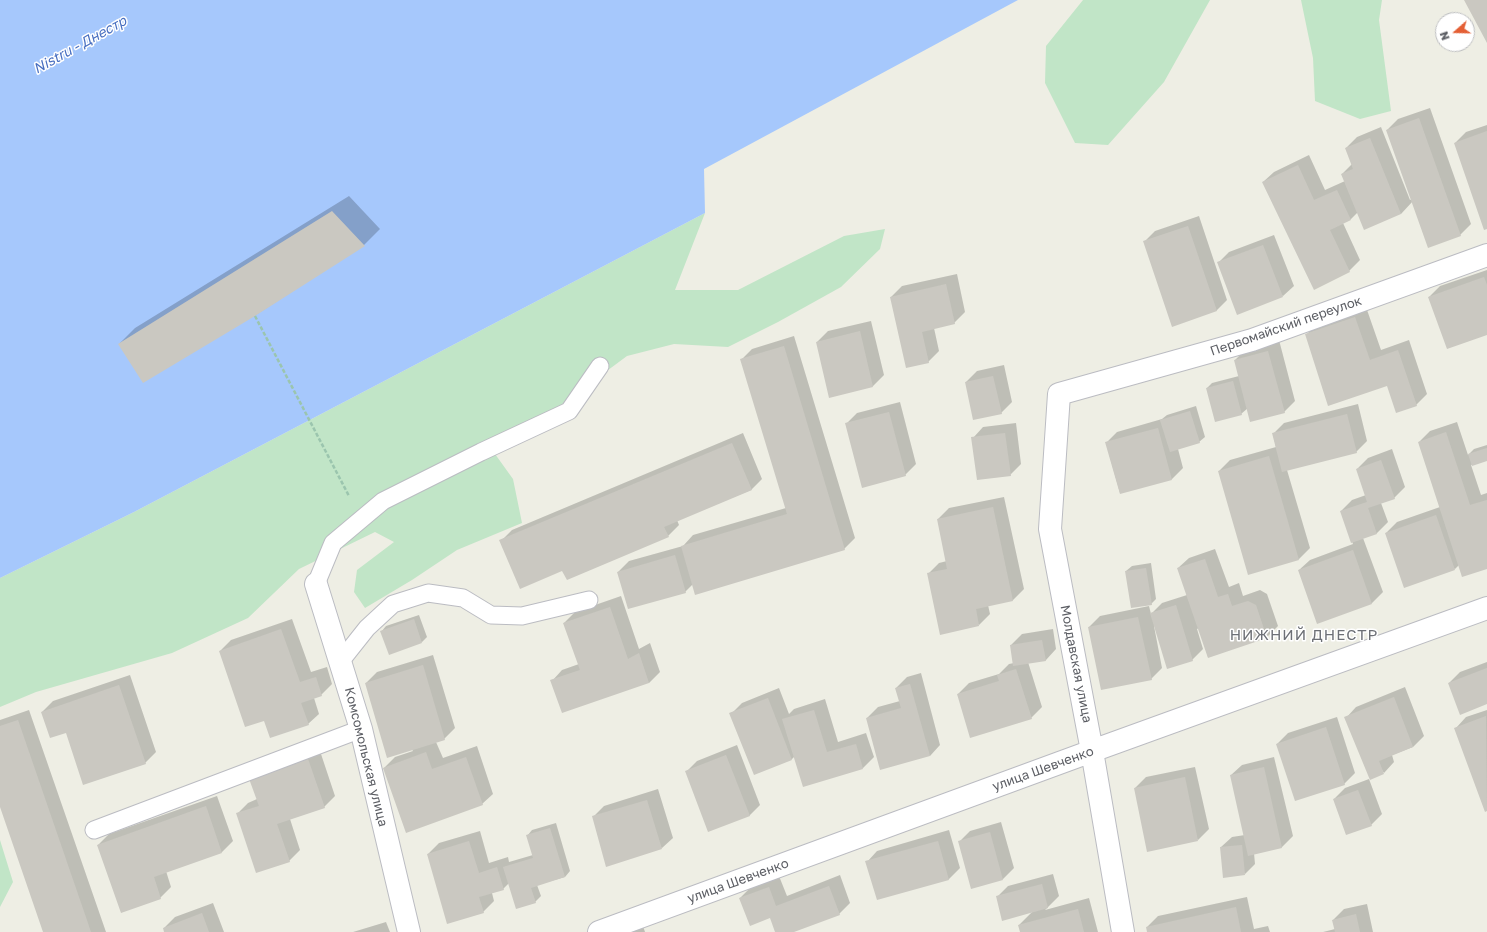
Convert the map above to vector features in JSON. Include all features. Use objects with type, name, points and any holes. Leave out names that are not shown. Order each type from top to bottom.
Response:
[{"type":"street","name":"Первомайский переулок","points":[[1059,394],[1252,340],[1487,255]]},
{"type":"street","name":"Молдавская улица","points":[[1059,394],[1050,529],[1092,751],[1123,932]]},
{"type":"street","name":"Комсомольская улица","points":[[316,584],[361,729],[409,932]]},
{"type":"street","name":"улица Шевченко","points":[[599,932],[1487,608]]},
{"type":"lane","points":[[316,584],[333,543],[383,501],[481,452],[569,411],[600,366]]},
{"type":"lane","points":[[340,662],[367,628],[393,604],[428,592],[463,598],[491,615],[522,616],[590,600]]},
{"type":"lane","points":[[94,830],[361,729]]},
{"type":"path","points":[[255,316],[362,519]]},
{"type":"green space","points":[[1083,0],[1210,0],[1164,82],[1108,145],[1075,143],[1045,83],[1046,46]]},
{"type":"green space","points":[[1301,0],[1382,0],[1379,20],[1391,111],[1360,119],[1315,101],[1313,58]]},
{"type":"green space","points":[[705,213],[675,290],[738,290],[844,236],[885,229],[880,249],[841,287],[778,322],[728,347],[674,344],[627,356],[495,454],[513,479],[522,523],[457,550],[412,580],[365,608],[354,592],[357,570],[394,542],[375,532],[299,569],[248,618],[172,653],[36,692],[0,707],[0,578],[134,512]]},
{"type":"green space","points":[[0,840],[13,882],[0,907]]},
{"type":"water","name":"Nistru - Днестр","points":[[0,0],[1018,0],[704,169],[705,213],[134,512],[0,578]]},
{"type":"building","points":[[1464,0],[1487,0],[1487,43],[1475,21],[1475,12],[1470,12]]},
{"type":"building","points":[[1419,118],[1461,236],[1428,248],[1386,130]]},
{"type":"building","points":[[1487,131],[1487,229],[1484,230],[1454,143]]},
{"type":"building","points":[[1370,138],[1401,214],[1364,230],[1341,174],[1353,169],[1345,148]]},
{"type":"building","points":[[1298,165],[1314,200],[1337,190],[1351,220],[1330,230],[1350,272],[1314,290],[1262,182]]},
{"type":"building","points":[[332,211],[365,246],[255,316],[143,383],[118,344]]},
{"type":"building","points":[[1188,226],[1217,311],[1172,327],[1143,241]]},
{"type":"building","points":[[1263,245],[1283,297],[1237,315],[1217,262]]},
{"type":"building","points":[[1484,277],[1487,285],[1487,335],[1447,349],[1428,297]]},
{"type":"building","points":[[946,284],[955,324],[922,332],[929,363],[906,368],[890,297]]},
{"type":"building","points":[[1355,317],[1370,360],[1398,350],[1417,406],[1396,413],[1387,386],[1328,406],[1305,334]]},
{"type":"building","points":[[860,331],[873,387],[829,398],[816,342]]},
{"type":"building","points":[[784,346],[845,550],[695,595],[681,546],[787,514],[740,359]]},
{"type":"building","points":[[1268,351],[1285,413],[1250,422],[1234,360]]},
{"type":"building","points":[[993,376],[1002,414],[973,420],[965,382]]},
{"type":"building","points":[[1233,381],[1242,415],[1215,422],[1206,388]]},
{"type":"building","points":[[1190,411],[1200,443],[1170,452],[1160,420]]},
{"type":"building","points":[[889,412],[906,476],[862,488],[845,423]]},
{"type":"building","points":[[1347,414],[1357,453],[1282,472],[1272,433]]},
{"type":"building","points":[[1158,428],[1172,480],[1120,494],[1105,442]]},
{"type":"building","points":[[1446,432],[1470,505],[1487,500],[1487,569],[1462,577],[1418,442]]},
{"type":"building","points":[[1005,433],[1011,476],[977,480],[971,437]]},
{"type":"building","points":[[732,443],[752,490],[664,527],[669,537],[567,580],[562,571],[520,589],[499,540]]},
{"type":"building","points":[[1487,448],[1487,461],[1472,466],[1468,454]]},
{"type":"building","points":[[1269,456],[1299,560],[1248,575],[1218,471]]},
{"type":"building","points":[[1381,460],[1395,499],[1368,508],[1377,534],[1351,543],[1340,511],[1367,502],[1356,469]]},
{"type":"building","points":[[993,507],[1013,601],[976,609],[979,626],[940,635],[927,573],[947,569],[937,519]]},
{"type":"building","points":[[1436,515],[1455,570],[1404,588],[1385,533]]},
{"type":"building","points":[[1353,550],[1372,604],[1317,624],[1298,570]]},
{"type":"building","points":[[675,555],[686,593],[628,609],[617,572]]},
{"type":"building","points":[[1205,559],[1218,597],[1228,594],[1232,606],[1248,601],[1256,605],[1267,638],[1208,658],[1177,568]]},
{"type":"building","points":[[1146,568],[1152,605],[1131,608],[1125,571]]},
{"type":"building","points":[[1176,605],[1193,661],[1167,669],[1150,613]]},
{"type":"building","points":[[610,607],[628,659],[639,653],[649,683],[562,713],[550,680],[580,670],[563,623]]},
{"type":"building","points":[[1138,617],[1152,680],[1101,690],[1088,627]]},
{"type":"building","points":[[414,619],[422,643],[389,655],[380,631]]},
{"type":"building","points":[[281,629],[300,682],[316,677],[322,696],[301,703],[309,725],[270,738],[264,721],[245,727],[219,651]]},
{"type":"building","points":[[1042,640],[1046,661],[1013,666],[1010,645]]},
{"type":"building","points":[[423,665],[445,740],[387,758],[365,683]]},
{"type":"building","points":[[1487,668],[1487,704],[1460,715],[1448,683]]},
{"type":"building","points":[[1016,669],[1032,719],[970,738],[957,694],[999,681],[997,675]]},
{"type":"building","points":[[910,684],[930,756],[880,770],[866,718],[901,708],[895,688]]},
{"type":"building","points":[[119,685],[146,764],[83,785],[66,733],[50,738],[41,712]]},
{"type":"building","points":[[1394,697],[1413,747],[1379,761],[1384,774],[1370,780],[1344,717]]},
{"type":"building","points":[[768,698],[792,760],[754,775],[729,713]]},
{"type":"building","points":[[814,710],[827,752],[856,744],[863,769],[803,787],[782,719]]},
{"type":"building","points":[[1486,716],[1487,811],[1485,812],[1454,728]]},
{"type":"building","points":[[18,720],[91,932],[43,932],[0,807],[0,726]]},
{"type":"building","points":[[1326,727],[1345,785],[1295,801],[1276,744]]},
{"type":"building","points":[[426,752],[432,769],[466,757],[483,805],[406,833],[383,768]]},
{"type":"building","points":[[726,755],[750,816],[708,832],[685,771]]},
{"type":"building","points":[[307,756],[325,808],[277,824],[290,862],[256,873],[236,813],[259,806],[248,776]]},
{"type":"building","points":[[1264,767],[1282,848],[1248,856],[1230,775]]},
{"type":"building","points":[[1185,777],[1198,841],[1147,852],[1134,788]]},
{"type":"building","points":[[1358,790],[1372,826],[1346,835],[1333,799]]},
{"type":"building","points":[[647,800],[662,849],[606,867],[592,816]]},
{"type":"building","points":[[206,806],[222,853],[154,877],[161,899],[121,913],[97,845]]},
{"type":"building","points":[[550,828],[565,877],[531,888],[536,903],[516,909],[503,867],[533,858],[526,835]]},
{"type":"building","points":[[990,832],[1003,880],[971,889],[958,841]]},
{"type":"building","points":[[469,841],[479,873],[497,867],[504,890],[479,897],[484,913],[447,924],[427,854]]},
{"type":"building","points":[[938,841],[949,880],[877,900],[865,861]]},
{"type":"building","points":[[1242,845],[1245,875],[1223,878],[1220,847]]},
{"type":"building","points":[[1042,884],[1048,908],[1002,921],[996,896]]},
{"type":"building","points":[[829,886],[840,915],[794,932],[775,932],[770,918],[750,926],[739,898],[769,887],[776,906]]},
{"type":"building","points":[[1236,907],[1241,932],[1147,932],[1146,927]]},
{"type":"building","points":[[1078,909],[1084,932],[1020,932],[1018,925]]},
{"type":"building","points":[[202,913],[209,932],[164,932],[163,928]]},
{"type":"building","points":[[1356,914],[1360,932],[1335,932],[1332,920]]},
{"type":"district","name":"НИЖНИЙ ДНЕСТР","points":[[1304,635]]}]
